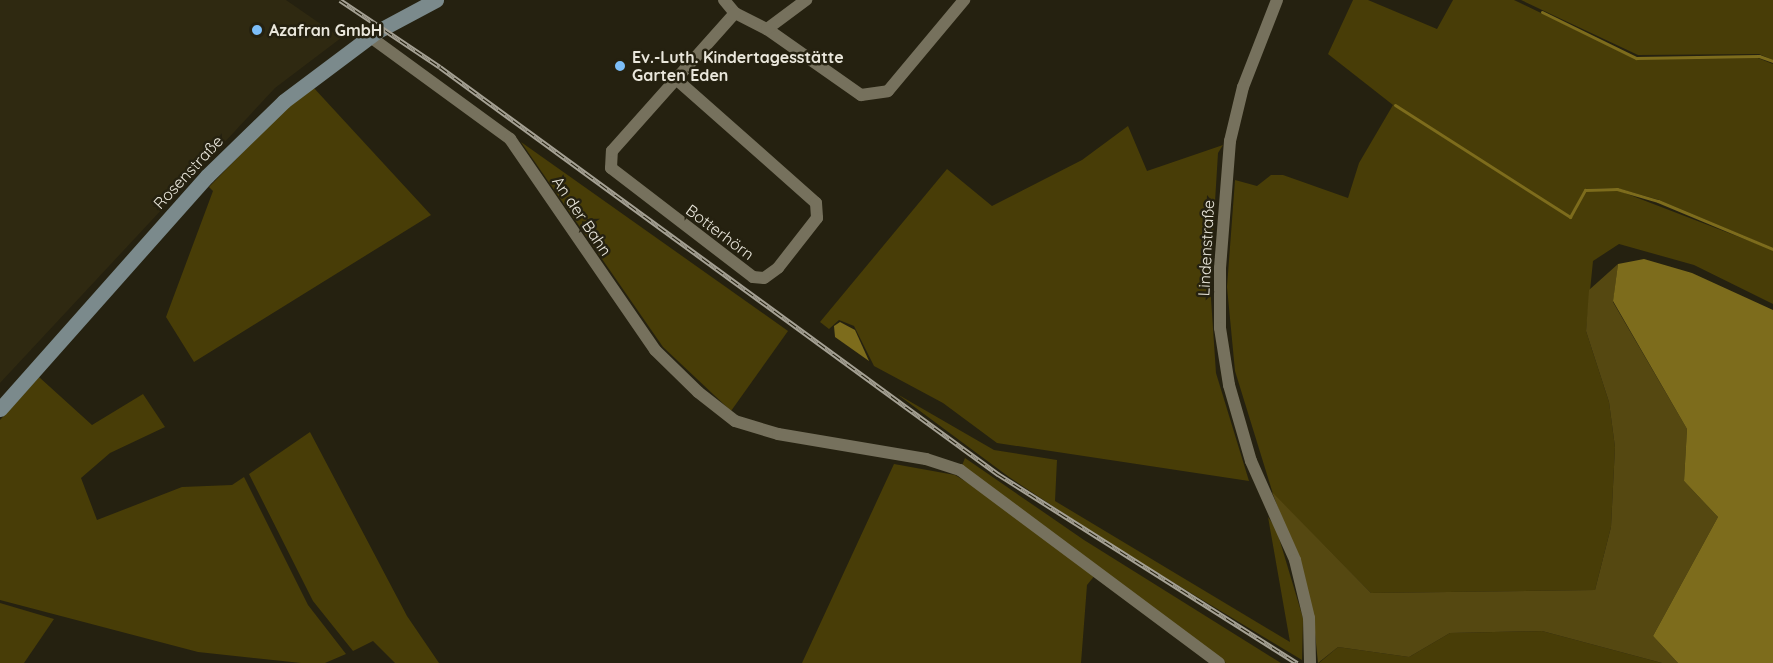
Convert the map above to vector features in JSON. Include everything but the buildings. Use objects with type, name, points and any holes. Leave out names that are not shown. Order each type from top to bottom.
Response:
[{"type":"main road","name":"Rosenstraße","points":[[0,409],[207,176],[284,100],[369,36],[436,0]]},
{"type":"street","points":[[724,0],[735,13],[767,29],[861,95],[888,91],[909,71],[964,0]]},
{"type":"street","points":[[767,29],[806,0]]},
{"type":"street","name":"Lindenstraße","points":[[1276,0],[1234,120],[1220,268],[1220,328],[1229,385],[1251,461],[1298,572],[1309,618],[1310,663]]},
{"type":"street","name":"Botterhörn","points":[[676,80],[816,202],[817,218],[778,268],[764,278],[753,277],[611,168],[612,151],[735,13]]},
{"type":"street","name":"An der Bahn","points":[[369,36],[510,139],[656,350],[698,392],[735,421],[754,428],[926,459],[960,471],[1219,663]]},
{"type":"shaded area","points":[[0,0],[286,0],[341,38],[275,88],[0,383]]},
{"type":"shaded area","points":[[1353,0],[1368,0],[1437,29],[1453,0],[1514,0],[1636,59],[1758,58],[1773,64],[1773,248],[1659,200],[1617,188],[1585,189],[1570,216],[1393,105],[1328,54]]},
{"type":"shaded area","points":[[1521,0],[1773,0],[1773,60],[1759,54],[1638,55]]},
{"type":"shaded area","points":[[313,87],[431,215],[194,362],[166,317],[213,191],[209,187],[287,107]]},
{"type":"shaded area","points":[[1393,105],[1570,218],[1586,191],[1617,190],[1773,250],[1773,304],[1694,265],[1619,244],[1593,261],[1586,331],[1609,402],[1615,447],[1611,527],[1595,590],[1371,593],[1273,494],[1235,371],[1227,287],[1235,180],[1257,186],[1271,175],[1283,175],[1348,198],[1359,163]]},
{"type":"shaded area","points":[[1128,126],[1147,171],[1223,145],[1218,153],[1210,284],[1216,373],[1249,481],[997,443],[943,403],[874,366],[854,326],[839,320],[829,329],[820,322],[947,169],[992,206],[1082,160]]},
{"type":"shaded area","points":[[521,142],[788,331],[731,411],[663,347]]},
{"type":"shaded area","points":[[1644,259],[1692,273],[1773,310],[1773,663],[1678,663],[1653,636],[1718,517],[1684,481],[1687,429],[1613,301],[1618,264]]},
{"type":"shaded area","points":[[1618,264],[1613,302],[1687,429],[1684,481],[1718,517],[1653,636],[1678,663],[1662,663],[1542,631],[1450,633],[1409,657],[1338,647],[1318,663],[1313,613],[1299,562],[1272,492],[1371,593],[1595,590],[1611,527],[1615,447],[1609,402],[1586,331],[1589,290]]},
{"type":"shaded area","points":[[840,322],[855,330],[869,361],[835,337],[834,326]]},
{"type":"shaded area","points":[[39,377],[92,425],[143,394],[165,427],[110,453],[81,478],[97,520],[182,487],[232,485],[244,477],[308,605],[346,654],[325,663],[301,663],[198,652],[0,600],[0,420]]},
{"type":"shaded area","points":[[897,394],[994,450],[1057,460],[1055,501],[1290,642],[1268,517],[1276,528],[1303,618],[1302,660],[1113,546],[1009,477]]},
{"type":"shaded area","points":[[310,432],[407,616],[439,663],[395,663],[373,641],[353,651],[313,601],[249,474]]},
{"type":"shaded area","points":[[965,458],[1084,540],[1281,663],[1226,663],[961,468]]},
{"type":"shaded area","points":[[894,464],[955,475],[1006,506],[1096,574],[1087,585],[1081,663],[802,663]]},
{"type":"shaded area","points":[[0,603],[54,619],[24,663],[0,663]]},
{"type":"shaded area","points":[[1542,631],[1662,663],[1319,663],[1338,647],[1409,657],[1450,633]]},
{"type":"waterway","points":[[1542,12],[1636,58],[1759,56],[1773,61]]},
{"type":"waterway","points":[[1395,105],[1570,217],[1585,190],[1617,189],[1658,201],[1773,249]]},
{"type":"railway","points":[[340,0],[440,67],[998,474],[1297,663]]},
{"type":"place","name":"Azafran GmbH","points":[[257,30]]},
{"type":"place","name":"Ev.-Luth. Kindertagesstätte Garten Eden","points":[[620,66]]}]
